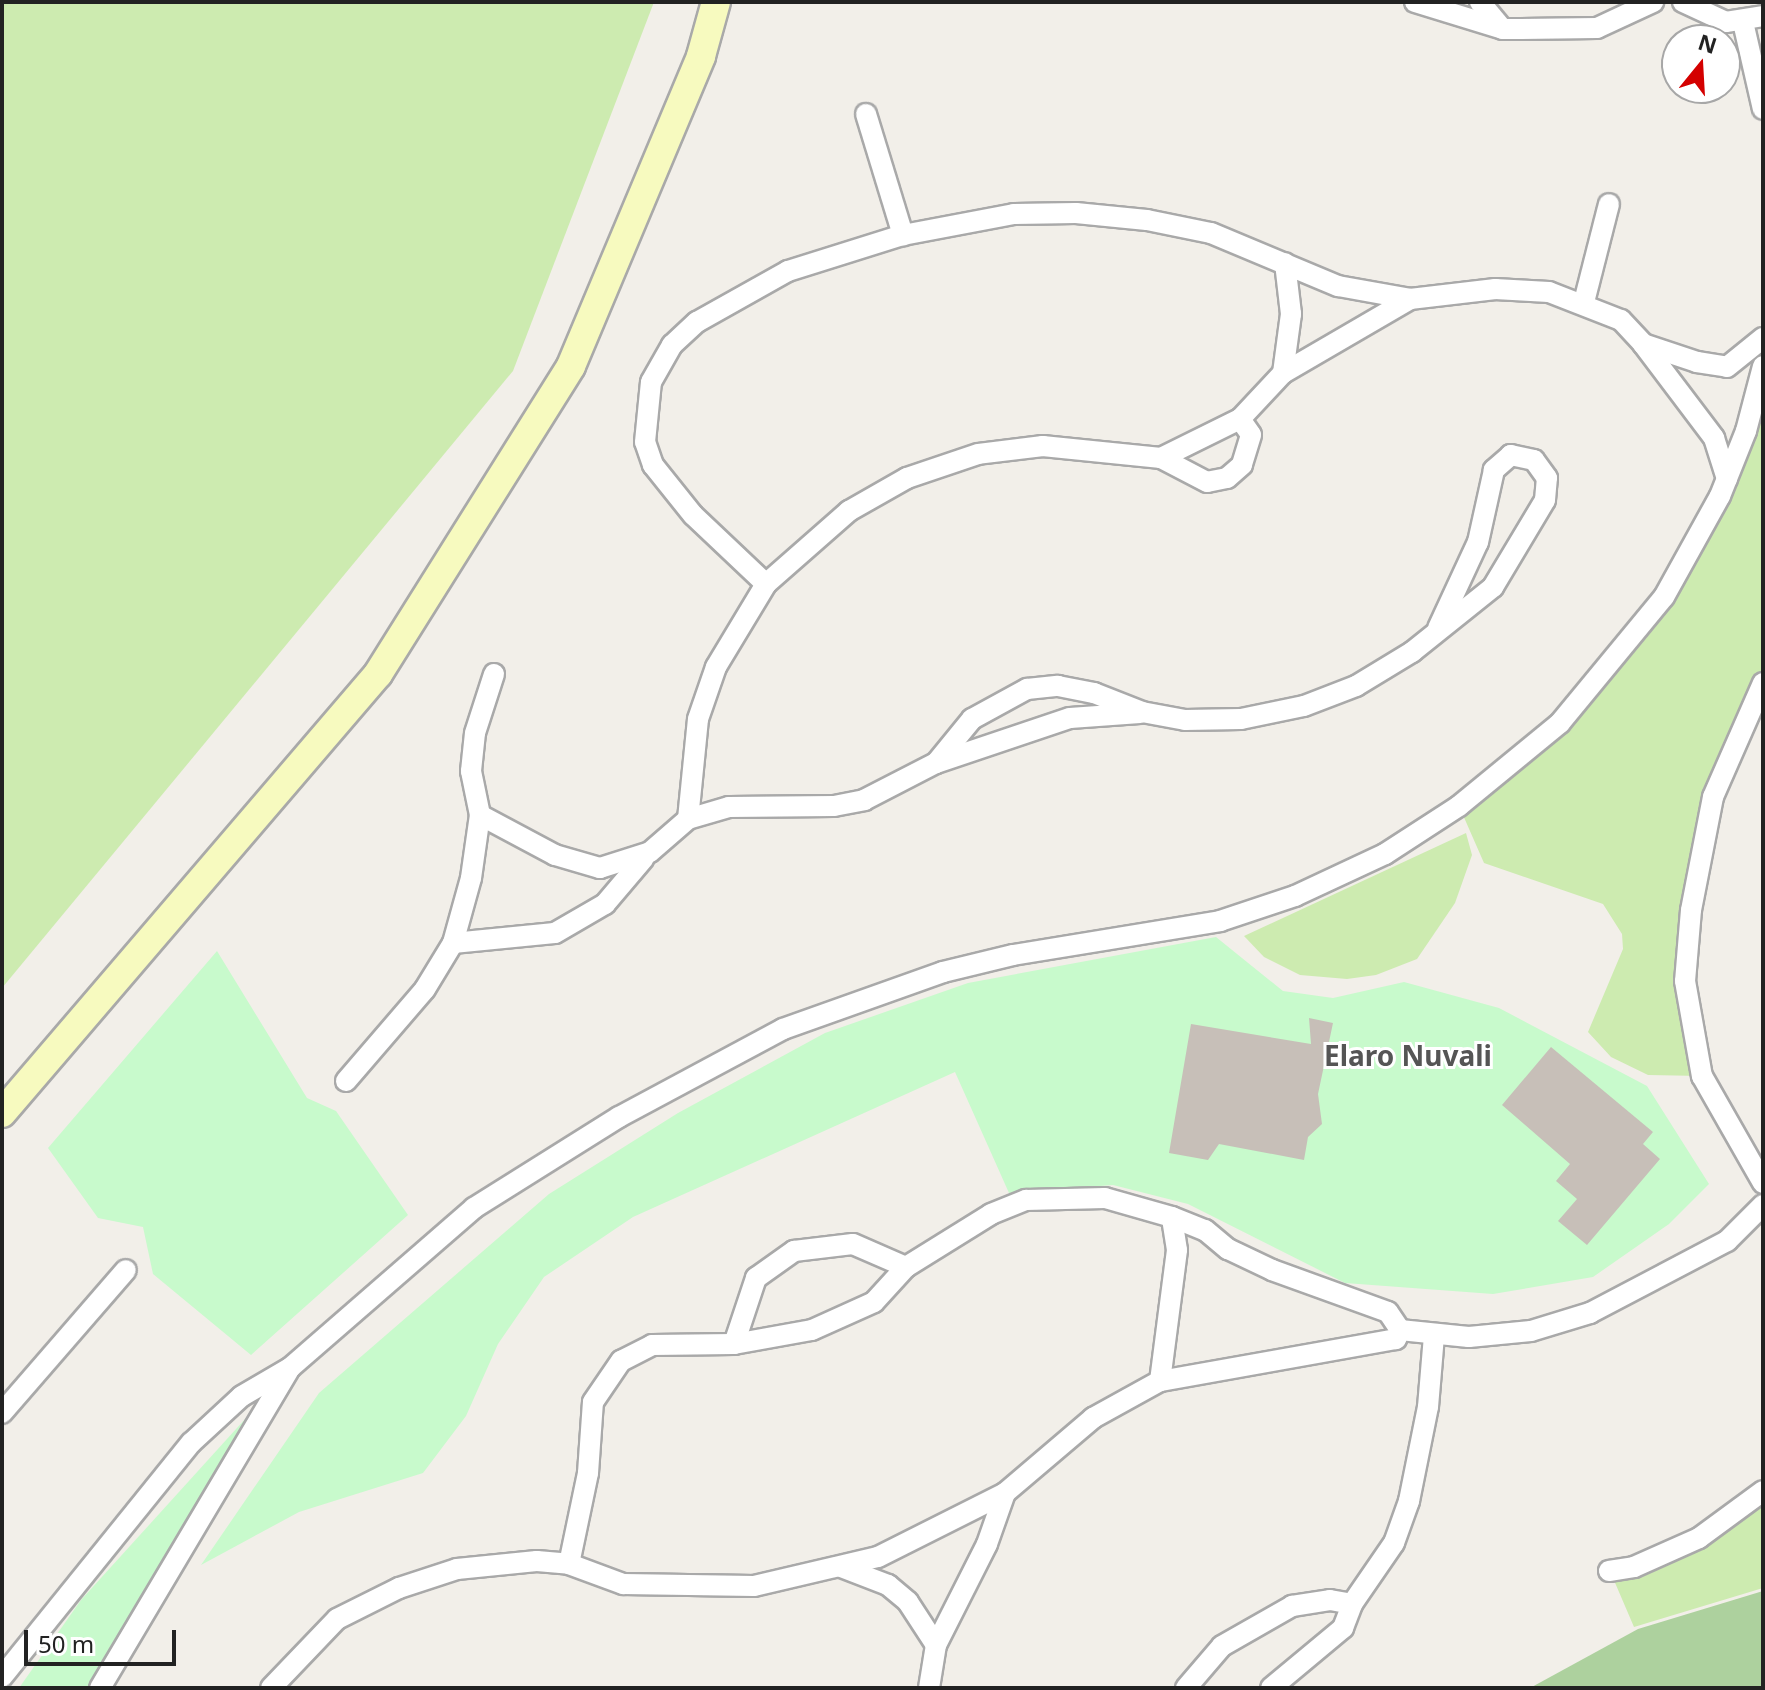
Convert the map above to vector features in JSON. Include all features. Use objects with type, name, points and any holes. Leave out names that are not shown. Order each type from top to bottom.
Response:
[{"type":"street","points":[[2,1113],[378,674],[571,366],[701,56],[716,2]]},
{"type":"street","points":[[1415,2],[1503,29],[1597,28],[1653,2]]},
{"type":"street","points":[[1480,2],[1503,29]]},
{"type":"street","points":[[1683,2],[1710,18],[1753,19],[1763,109]]},
{"type":"street","points":[[866,114],[903,235]]},
{"type":"street","points":[[1584,302],[1609,204]]},
{"type":"street","points":[[766,584],[693,515],[653,465],[645,442],[651,382],[672,345],[697,322],[788,271],[903,235],[1014,214],[1076,213],[1211,233],[1338,286],[1410,299],[1495,289],[1549,292],[1584,302],[1621,320],[1643,344],[1714,438],[1727,479]]},
{"type":"street","points":[[1283,373],[1291,314],[1285,263]]},
{"type":"street","points":[[1161,458],[1240,419],[1283,373],[1410,299]]},
{"type":"street","points":[[1643,344],[1727,367],[1763,338]]},
{"type":"street","points":[[2,1677],[191,1443],[242,1396],[290,1368],[474,1208],[619,1117],[783,1029],[971,965],[1220,921],[1295,896],[1385,854],[1512,767],[1569,713],[1664,597],[1727,479],[1763,366]]},
{"type":"street","points":[[688,819],[704,691],[766,584],[849,511],[907,478],[978,454],[1043,446],[1161,458],[1207,482],[1227,478],[1242,465],[1251,435],[1240,419]]},
{"type":"street","points":[[936,763],[972,719],[1027,689],[1058,686],[1094,693],[1142,712],[1185,720],[1241,719],[1304,706],[1356,686],[1412,652],[1438,628],[1466,613],[1493,587],[1545,500],[1547,478],[1534,460],[1511,455],[1494,470],[1478,542],[1438,628]]},
{"type":"street","points":[[346,1081],[425,989],[453,943],[471,878],[480,815],[472,758],[494,674]]},
{"type":"street","points":[[1763,683],[1713,797],[1697,872],[1685,981],[1702,1076],[1763,1183]]},
{"type":"street","points":[[453,943],[555,933],[605,904],[650,852],[688,819],[729,807],[834,806],[864,800],[936,763],[1070,718],[1142,712]]},
{"type":"street","points":[[480,815],[555,855],[600,868],[650,852]]},
{"type":"street","points":[[569,1564],[588,1473],[588,1427],[600,1385],[621,1361],[652,1345],[734,1344],[812,1330],[886,1294],[906,1267],[991,1214],[1026,1200],[1105,1198],[1172,1217],[1205,1230],[1228,1249],[1272,1270],[1388,1312],[1400,1330],[1434,1335],[1531,1331],[1590,1313],[1727,1241],[1763,1205]]},
{"type":"street","points":[[1160,1381],[1177,1250],[1172,1217]]},
{"type":"street","points":[[734,1344],[756,1278],[794,1251],[853,1244],[906,1267]]},
{"type":"street","points":[[2,1413],[126,1270]]},
{"type":"street","points":[[271,1688],[337,1619],[399,1588],[457,1569],[537,1561],[569,1564],[623,1584],[660,1587],[754,1586],[841,1567],[900,1549],[1005,1493],[1075,1431],[1129,1394],[1160,1381],[1370,1347],[1396,1339],[1400,1330]]},
{"type":"street","points":[[1271,1688],[1343,1628],[1352,1604],[1394,1543],[1409,1501],[1428,1407],[1434,1335]]},
{"type":"street","points":[[100,1688],[290,1368]]},
{"type":"street","points":[[1609,1571],[1644,1563],[1699,1538],[1763,1491]]},
{"type":"street","points":[[929,1688],[936,1645],[987,1544],[1005,1493]]},
{"type":"street","points":[[841,1567],[888,1585],[908,1602],[936,1645]]},
{"type":"street","points":[[1186,1688],[1222,1646],[1292,1606],[1330,1600],[1352,1604]]},
{"type":"green space","points":[[2,2],[654,2],[513,371],[2,988]]},
{"type":"green space","points":[[1763,366],[1763,683],[1713,797],[1686,948],[1702,1076],[1648,1075],[1611,1057],[1588,1032],[1623,949],[1622,934],[1603,904],[1484,863],[1459,806],[1512,767],[1692,551]]},
{"type":"green space","points":[[1466,833],[1472,855],[1455,903],[1417,959],[1376,975],[1347,979],[1300,975],[1264,957],[1244,936]]},
{"type":"green space","points":[[1216,937],[1283,991],[1333,998],[1404,982],[1499,1008],[1647,1086],[1709,1184],[1669,1224],[1593,1277],[1493,1294],[1345,1283],[1188,1204],[1113,1185],[1009,1193],[955,1072],[633,1217],[544,1277],[498,1344],[466,1416],[423,1473],[299,1512],[201,1565],[319,1393],[549,1194],[678,1113],[825,1033],[968,983]]},
{"type":"green space","points":[[217,951],[307,1098],[336,1111],[408,1215],[251,1355],[153,1274],[143,1227],[98,1218],[48,1148]]},
{"type":"green space","points":[[257,1406],[90,1688],[19,1688],[81,1600]]},
{"type":"green space","points":[[1763,1503],[1763,1588],[1634,1627],[1613,1578],[1703,1545]]},
{"type":"green space","points":[[1763,1591],[1763,1688],[1530,1688],[1638,1629]]},
{"type":"building","points":[[1309,1018],[1333,1023],[1318,1094],[1322,1124],[1308,1137],[1304,1160],[1219,1144],[1208,1160],[1169,1153],[1191,1024],[1311,1044]]},
{"type":"building","points":[[1551,1047],[1653,1132],[1643,1144],[1660,1159],[1587,1245],[1558,1221],[1577,1199],[1556,1181],[1570,1164],[1502,1105]]},
{"type":"district","name":"Elaro Nuvali","points":[[1408,1055]]}]
